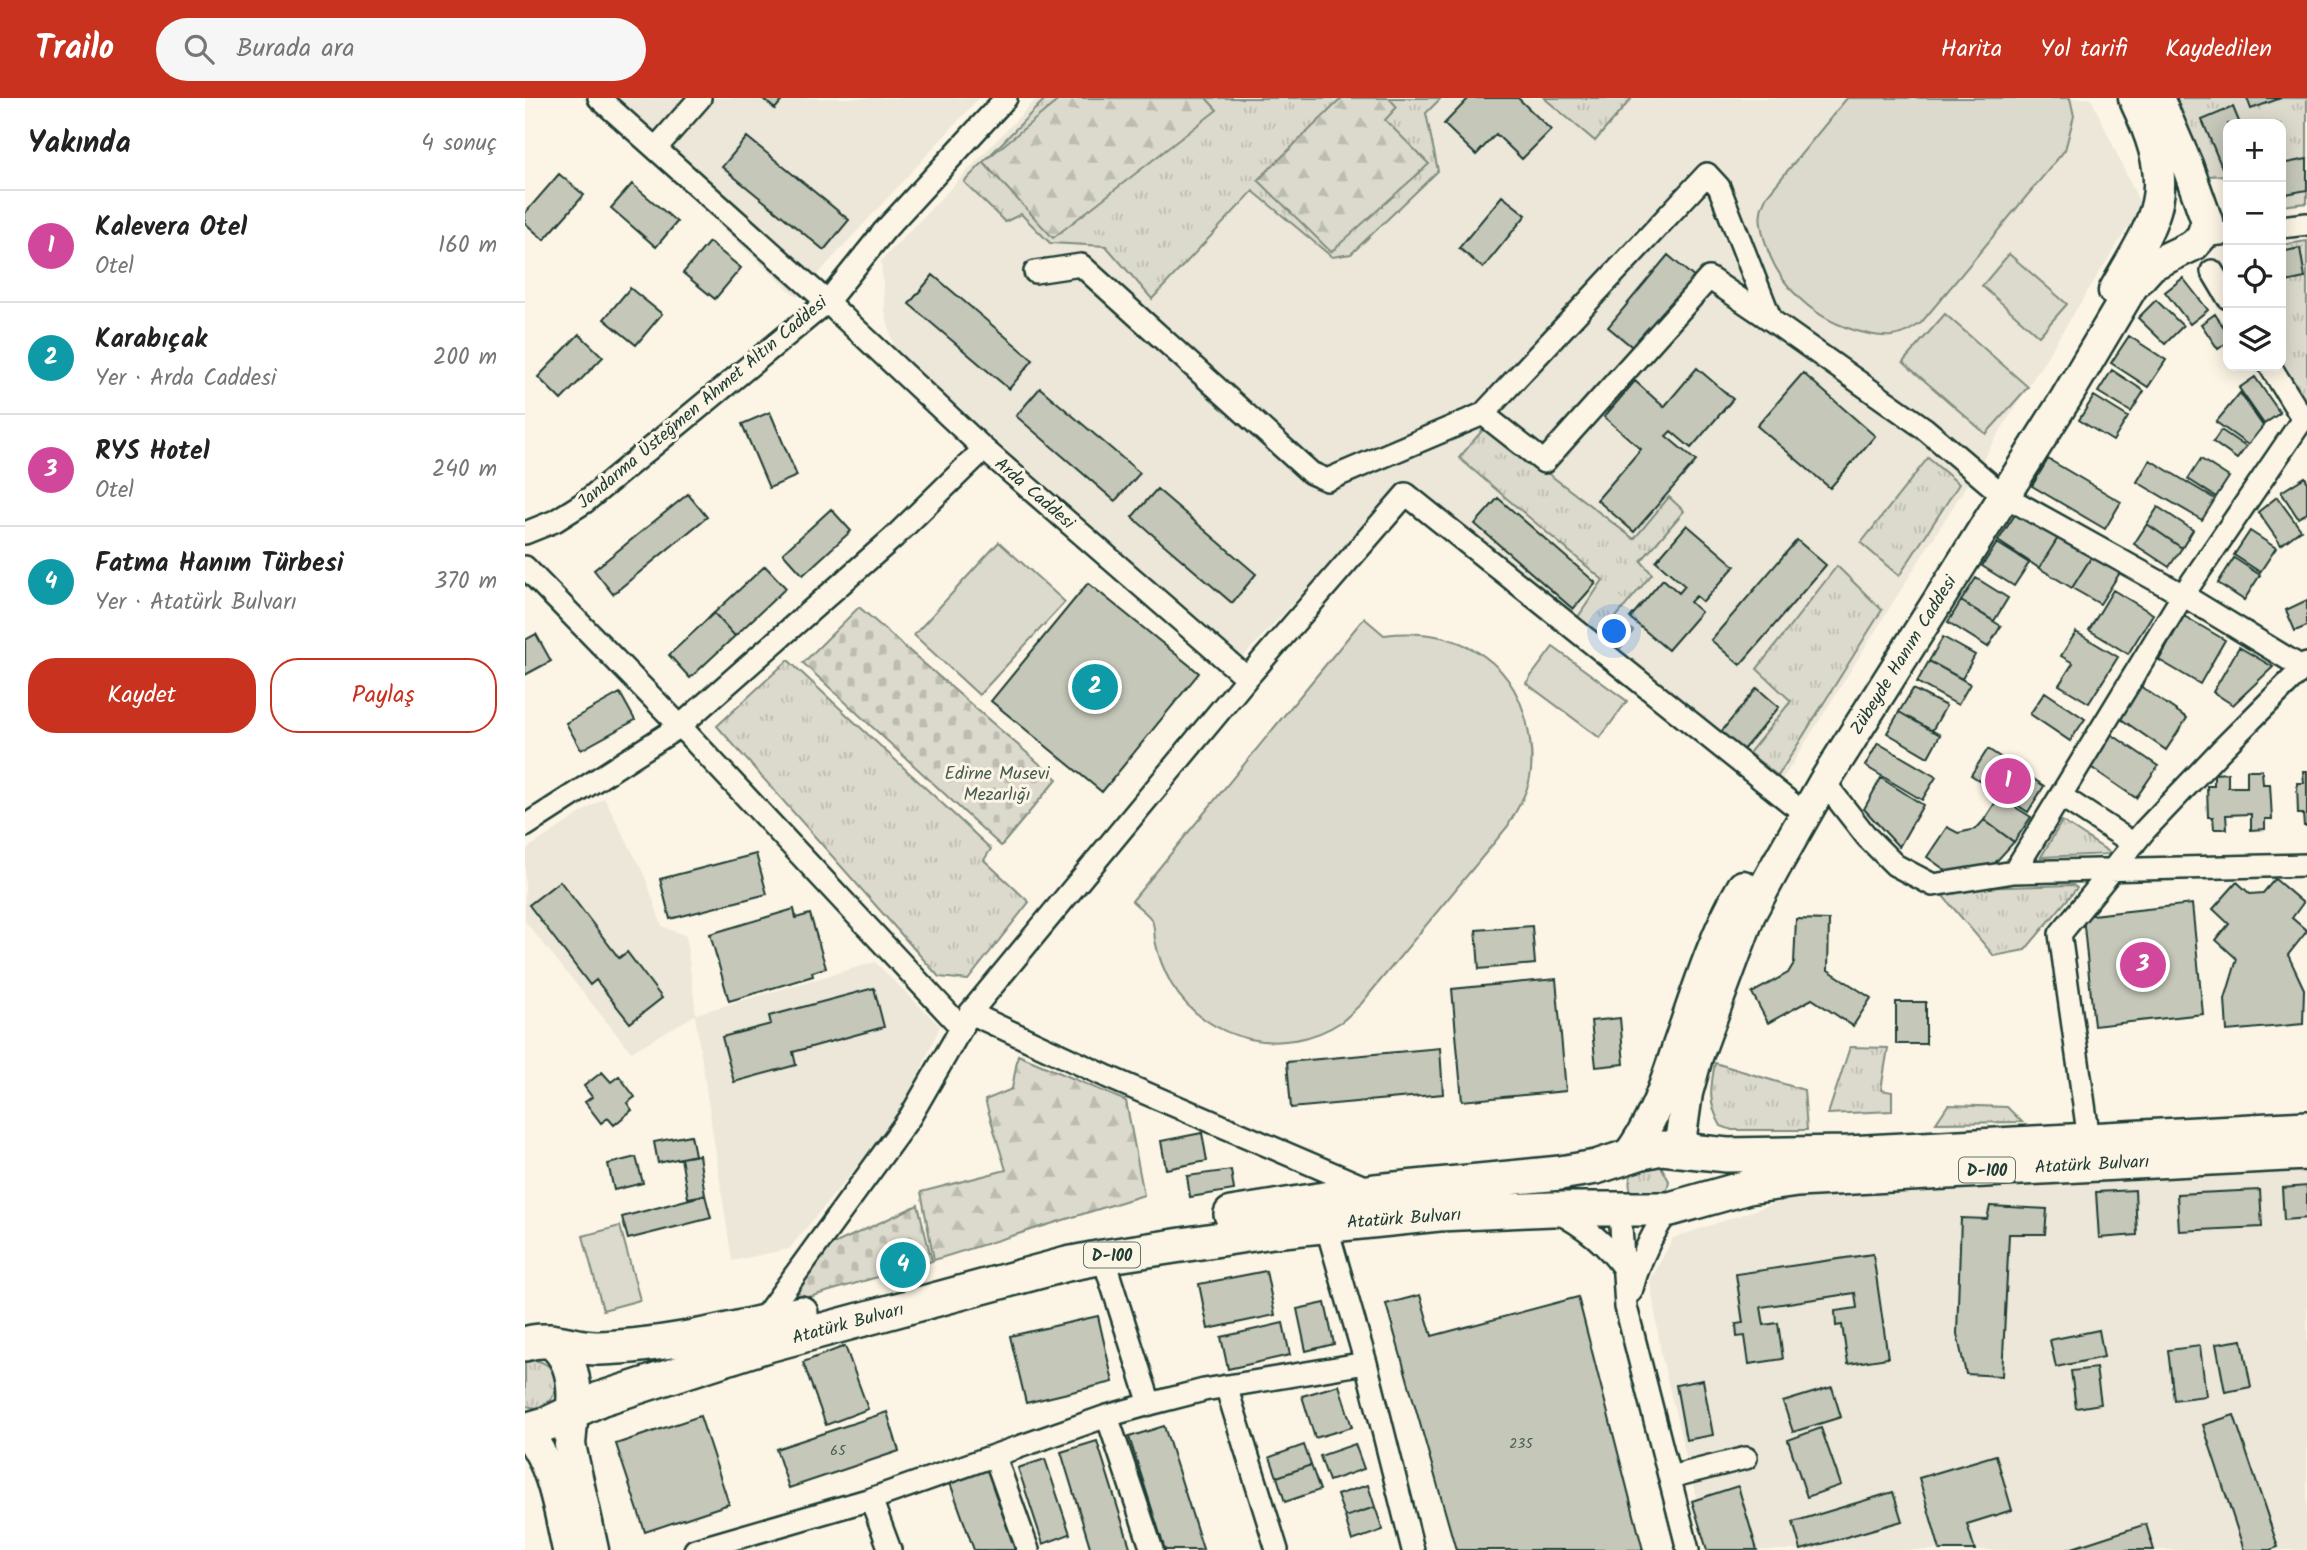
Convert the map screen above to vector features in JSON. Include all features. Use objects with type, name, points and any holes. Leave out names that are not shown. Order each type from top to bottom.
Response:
[{"type":"main road","name":"Zübeyde Hanım Caddesi","points":[[1679,1150],[1687,1093],[1697,1057],[1749,914],[1824,782],[2094,327],[2150,223],[2157,203],[2158,160],[2147,100]]},
{"type":"main road","points":[[2147,100],[2187,165],[2207,220],[2215,234]]},
{"type":"main road","points":[[2150,223],[2160,243],[2174,254]]},
{"type":"main road","name":"Zübeyde Hanım Caddesi","points":[[1626,1158],[1642,1138],[1658,1104],[1729,910],[1791,803],[1997,490],[2066,398],[2132,286],[2153,265],[2215,234]]},
{"type":"main road","name":"Atatürk Bulvarı","points":[[534,1337],[599,1348],[655,1342],[761,1323],[1119,1234],[1375,1191],[1560,1173],[1596,1167],[1650,1150],[1727,1155],[1849,1153],[2307,1128]]},
{"type":"main road","points":[[1670,1209],[1685,1188],[1686,1169],[1679,1150]]},
{"type":"main road","name":"Atatürk Bulvarı","points":[[525,1430],[549,1423],[600,1399],[764,1346],[1041,1271],[1103,1257],[1205,1240],[1326,1224],[1439,1214],[1552,1209],[1670,1209],[1748,1187],[1797,1180],[2307,1153]]},
{"type":"main road","points":[[1621,1210],[1615,1190],[1615,1175],[1626,1158]]},
{"type":"main road","points":[[534,1337],[561,1348],[570,1367],[574,1386],[570,1446],[593,1550]]},
{"type":"main road","points":[[525,1430],[540,1449],[548,1469],[568,1550]]},
{"type":"street","name":"Arda Caddesi","points":[[599,98],[827,302],[984,449],[1247,678]]},
{"type":"street","points":[[656,148],[700,98]]},
{"type":"street","name":"Jandarma Üsteğmen Ahmet Altın Caddesi","points":[[525,533],[555,521],[585,502],[827,302],[884,232],[1006,98]]},
{"type":"street","points":[[1035,272],[1081,265],[1311,473],[1327,480],[1483,414],[1707,174],[1719,187],[1771,320]]},
{"type":"street","points":[[2286,226],[2307,224]]},
{"type":"street","points":[[2212,271],[2223,290]]},
{"type":"street","points":[[1483,414],[1544,461],[1709,278],[1924,428],[1997,490],[2305,666],[2211,760],[2134,844],[2060,934],[2089,1140]]},
{"type":"street","points":[[2014,872],[2183,595],[2303,419],[2273,371]]},
{"type":"street","points":[[525,826],[680,726],[894,537],[984,449]]},
{"type":"street","points":[[761,1323],[910,1117],[965,1019],[1247,678],[1406,494],[1791,803]]},
{"type":"street","points":[[525,567],[965,1019],[1375,1191]]},
{"type":"street","points":[[1824,782],[1867,838],[1895,865],[1933,885],[2014,872],[2307,865]]},
{"type":"street","points":[[2061,796],[2134,844]]},
{"type":"street","points":[[1552,1209],[1597,1236],[1624,1269]]},
{"type":"street","points":[[1626,1307],[1645,1248],[1655,1228],[1670,1209]]},
{"type":"street","points":[[1621,1210],[1626,1307],[1688,1550]]},
{"type":"street","points":[[1326,1224],[1366,1363],[1410,1549]]},
{"type":"street","points":[[1103,1257],[1150,1404]]},
{"type":"street","points":[[695,1550],[749,1542],[1107,1416],[1150,1404],[1226,1386],[1366,1363]]},
{"type":"street","points":[[1226,1386],[1277,1550]]},
{"type":"street","points":[[1107,1416],[1153,1550]]},
{"type":"street","points":[[995,1457],[1028,1550]]},
{"type":"street","points":[[1670,1477],[1745,1458]]},
{"type":"street","points":[[871,1499],[890,1550]]},
{"type":"shaded area","points":[[582,98],[979,98],[797,297]]},
{"type":"shaded area","points":[[1037,98],[2091,98],[2141,206],[1779,785],[1404,483],[1243,657],[896,354],[885,312],[881,261]]},
{"type":"shaded area","points":[[604,798],[645,876],[662,926],[686,936],[696,1014],[875,962],[940,1026],[903,1110],[789,1249],[732,1261],[695,1015],[631,1052],[525,921],[525,850]]},
{"type":"shaded area","points":[[2307,1165],[2307,1550],[1709,1550],[1662,1359],[1650,1281],[1673,1238],[1814,1190]]},
{"type":"green space","points":[[1046,98],[1441,98],[1426,113],[1438,171],[1351,254],[1332,257],[1253,191],[1152,299],[1106,246],[1050,243],[1021,214],[1005,222],[964,182]]},
{"type":"green space","points":[[1061,98],[1206,98],[1217,110],[1053,238],[983,162]]},
{"type":"green space","points":[[1342,98],[1389,98],[1397,107],[1385,120],[1429,164],[1331,252],[1258,180]]},
{"type":"green space","points":[[1544,98],[1632,98],[1595,141]]},
{"type":"green space","points":[[1847,98],[2070,98],[2074,116],[2065,150],[1921,323],[1896,335],[1875,335],[1847,328],[1815,311],[1801,300],[1778,272],[1764,238],[1760,215],[1766,197]]},
{"type":"green space","points":[[2307,98],[2307,203],[2286,205],[2286,119],[2223,119],[2223,175],[2209,176],[2174,100]]},
{"type":"green space","points":[[2307,241],[2307,410],[2284,371],[2286,244]]},
{"type":"green space","points":[[2009,254],[2067,304],[2039,336],[1982,286]]},
{"type":"green space","points":[[1945,314],[2028,387],[1986,434],[1903,362]]},
{"type":"green space","points":[[1486,426],[1634,539],[1669,497],[1684,511],[1641,561],[1652,574],[1616,617],[1633,631],[1619,650],[1578,617],[1603,580],[1459,458]]},
{"type":"green space","points":[[1928,458],[1959,484],[1899,576],[1861,543]]},
{"type":"green space","points":[[999,542],[1065,602],[979,695],[914,635]]},
{"type":"green space","points":[[1837,566],[1882,610],[1778,776],[1749,753],[1791,701],[1757,669]]},
{"type":"green space","name":"Edirne Musevi Mezarlığı","points":[[859,607],[1057,779],[1001,846],[803,663]]},
{"type":"green space","points":[[1364,618],[1384,635],[1432,636],[1454,641],[1474,650],[1492,663],[1507,679],[1519,699],[1527,724],[1531,753],[1529,782],[1508,826],[1349,1016],[1319,1033],[1296,1040],[1272,1042],[1249,1039],[1226,1032],[1205,1020],[1187,1004],[1172,985],[1164,969],[1156,946],[1152,921],[1132,901]]},
{"type":"green space","points":[[1553,647],[1627,701],[1600,738],[1526,683]]},
{"type":"green space","points":[[788,660],[991,849],[984,860],[1029,902],[968,980],[939,977],[717,726]]},
{"type":"green space","points":[[2062,821],[2112,854],[2041,857]]},
{"type":"green space","points":[[2073,885],[2077,888],[2025,950],[1994,956],[1937,889]]},
{"type":"green space","points":[[1850,1047],[1888,1048],[1881,1090],[1892,1092],[1892,1111],[1828,1114]]},
{"type":"green space","points":[[1018,1055],[1126,1101],[1144,1195],[934,1260],[921,1192],[1006,1170],[985,1100],[1012,1089]]},
{"type":"green space","points":[[1715,1063],[1804,1090],[1807,1130],[1732,1130],[1721,1126],[1711,1096]]},
{"type":"green space","points":[[1948,1105],[2007,1107],[2022,1122],[1936,1123]]},
{"type":"green space","points":[[1656,1164],[1662,1168],[1669,1181],[1666,1195],[1633,1196],[1630,1182],[1635,1169]]},
{"type":"green space","points":[[918,1205],[932,1261],[792,1302],[825,1248]]},
{"type":"green space","points":[[620,1226],[640,1300],[603,1310],[583,1236]]},
{"type":"green space","points":[[525,1361],[544,1363],[555,1378],[556,1385],[551,1400],[537,1408],[525,1406]]},
{"type":"building","points":[[762,98],[784,98],[775,109]]},
{"type":"building","points":[[1469,98],[1518,98],[1551,130],[1522,159],[1496,134],[1476,155],[1444,124]]},
{"type":"building","points":[[2247,98],[2281,98],[2251,109]]},
{"type":"building","points":[[2233,107],[2238,119],[2223,119],[2223,170],[2202,120]]},
{"type":"building","points":[[747,137],[849,220],[824,250],[722,167]]},
{"type":"building","points":[[2307,159],[2307,190],[2286,194],[2286,163]]},
{"type":"building","points":[[559,174],[584,195],[544,240],[525,223],[525,213]]},
{"type":"building","points":[[632,184],[677,222],[656,247],[611,208]]},
{"type":"building","points":[[1502,196],[1526,215],[1483,268],[1459,248]]},
{"type":"building","points":[[709,242],[741,268],[715,299],[683,273]]},
{"type":"building","points":[[2300,248],[2305,278],[2286,282],[2286,251]]},
{"type":"building","points":[[1668,255],[1696,279],[1636,350],[1608,327]]},
{"type":"building","points":[[933,275],[1033,360],[1009,389],[909,304]]},
{"type":"building","points":[[2183,278],[2208,310],[2190,324],[2165,292]]},
{"type":"building","points":[[630,288],[662,314],[636,345],[604,319]]},
{"type":"building","points":[[2156,300],[2183,326],[2165,344],[2138,318]]},
{"type":"building","points":[[2215,314],[2223,326],[2223,346],[2218,349],[2201,324]]},
{"type":"building","points":[[579,334],[603,357],[561,400],[538,377]]},
{"type":"building","points":[[2129,336],[2166,360],[2148,387],[2111,363]]},
{"type":"building","points":[[1697,368],[1733,399],[1691,448],[1671,431],[1666,436],[1696,461],[1634,532],[1597,500],[1641,449],[1604,417],[1635,381],[1664,407]]},
{"type":"building","points":[[2112,370],[2144,391],[2131,412],[2098,392]]},
{"type":"building","points":[[1803,373],[1875,436],[1830,488],[1757,426]]},
{"type":"building","points":[[2255,377],[2280,413],[2264,424],[2239,388]]},
{"type":"building","points":[[1040,388],[1140,473],[1115,501],[1016,416]]},
{"type":"building","points":[[2240,393],[2263,426],[2248,445],[2216,422]]},
{"type":"building","points":[[2094,396],[2128,417],[2113,441],[2079,420]]},
{"type":"building","points":[[770,412],[797,476],[769,488],[742,424]]},
{"type":"building","points":[[2221,430],[2246,447],[2237,459],[2213,442]]},
{"type":"building","points":[[2048,459],[2121,502],[2105,529],[2032,486]]},
{"type":"building","points":[[2201,459],[2229,477],[2216,497],[2188,479]]},
{"type":"building","points":[[2150,460],[2215,499],[2202,520],[2137,482]]},
{"type":"building","points":[[2305,477],[2307,513],[2298,518],[2281,492]]},
{"type":"building","points":[[1157,489],[1256,574],[1232,603],[1132,517]]},
{"type":"building","points":[[688,494],[707,517],[613,594],[594,570]]},
{"type":"building","points":[[2277,497],[2301,530],[2281,545],[2258,512]]},
{"type":"building","points":[[1498,498],[1596,583],[1573,609],[1475,524]]},
{"type":"building","points":[[2020,507],[2061,533],[2039,568],[1998,541]]},
{"type":"building","points":[[2158,507],[2193,530],[2182,548],[2147,524]]},
{"type":"building","points":[[831,509],[851,531],[803,575],[783,553]]},
{"type":"building","points":[[2147,524],[2182,548],[2169,567],[2134,544]]},
{"type":"building","points":[[1687,525],[1735,566],[1703,602],[1696,596],[1690,602],[1701,612],[1668,650],[1630,618],[1663,579],[1679,593],[1685,586],[1656,561]]},
{"type":"building","points":[[2250,531],[2276,548],[2260,572],[2234,555]]},
{"type":"building","points":[[2061,533],[2094,553],[2072,588],[2039,568]]},
{"type":"building","points":[[1797,540],[1826,565],[1740,665],[1711,640]]},
{"type":"building","points":[[1997,543],[2029,563],[2014,586],[1982,566]]},
{"type":"building","points":[[2094,553],[2121,571],[2100,604],[2072,588]]},
{"type":"building","points":[[2234,558],[2260,575],[2244,600],[2218,583]]},
{"type":"building","points":[[765,566],[786,588],[735,636],[714,613]]},
{"type":"building","points":[[1976,578],[2008,598],[1994,621],[1961,601]]},
{"type":"building","points":[[1088,583],[1199,673],[1102,792],[991,701]]},
{"type":"building","points":[[2113,590],[2153,614],[2128,654],[2089,630]]},
{"type":"building","points":[[2307,600],[2307,626],[2295,631],[2286,610]]},
{"type":"building","points":[[1961,601],[2001,626],[1988,647],[1948,622]]},
{"type":"building","points":[[714,613],[735,636],[690,678],[669,655]]},
{"type":"building","points":[[2184,616],[2225,640],[2200,684],[2159,660]]},
{"type":"building","points":[[2076,632],[2118,657],[2089,703],[2059,685],[2073,663],[2061,656]]},
{"type":"building","points":[[536,634],[551,661],[525,675],[525,640]]},
{"type":"building","points":[[1943,637],[1975,655],[1962,679],[1929,661]]},
{"type":"building","points":[[2239,647],[2273,667],[2233,705],[2213,692]]},
{"type":"building","points":[[1929,661],[1970,684],[1958,705],[1917,682]]},
{"type":"building","points":[[2140,686],[2187,718],[2166,750],[2118,717]]},
{"type":"building","points":[[1757,688],[1779,707],[1742,751],[1720,733]]},
{"type":"building","points":[[1913,689],[1946,706],[1932,731],[1899,712]]},
{"type":"building","points":[[2045,692],[2085,719],[2070,741],[2030,714]]},
{"type":"building","points":[[620,693],[635,720],[581,750],[566,723]]},
{"type":"building","points":[[1899,712],[1940,735],[1928,757],[1887,733]]},
{"type":"building","points":[[2111,734],[2158,766],[2136,798],[2089,766]]},
{"type":"building","points":[[1878,743],[1936,777],[1922,800],[1865,766]]},
{"type":"building","points":[[1988,749],[2044,786],[2028,812],[1971,775]]},
{"type":"building","points":[[2247,770],[2262,770],[2263,784],[2270,784],[2272,819],[2265,819],[2265,829],[2251,830],[2251,814],[2226,815],[2227,829],[2214,829],[2213,817],[2208,817],[2207,786],[2214,786],[2214,774],[2228,773],[2228,787],[2247,787]]},
{"type":"building","points":[[2303,771],[2307,771],[2307,826],[2304,826],[2303,814],[2298,814],[2297,783],[2304,783]]},
{"type":"building","points":[[1881,778],[1923,805],[1899,847],[1864,809]]},
{"type":"building","points":[[1999,797],[2031,817],[2014,842],[1984,820]]},
{"type":"building","points":[[1984,820],[2014,842],[1995,863],[1982,868],[1948,872],[1927,857],[1947,827],[1958,833],[1976,829]]},
{"type":"building","points":[[756,854],[767,894],[670,919],[660,879]]},
{"type":"building","points":[[2275,879],[2303,903],[2292,918],[2307,931],[2288,955],[2304,989],[2303,1024],[2227,1031],[2225,999],[2237,959],[2216,940],[2229,924],[2213,909],[2237,882],[2250,894],[2263,893]]},
{"type":"building","points":[[560,881],[619,958],[627,952],[662,998],[630,1023],[596,980],[590,985],[529,905]]},
{"type":"building","points":[[2192,904],[2203,1014],[2094,1026],[2083,916]]},
{"type":"building","points":[[794,909],[796,918],[810,914],[826,968],[812,972],[813,976],[729,1001],[710,934]]},
{"type":"building","points":[[1796,919],[1829,920],[1828,970],[1871,998],[1853,1026],[1812,999],[1768,1023],[1752,993],[1788,973],[1794,963]]},
{"type":"building","points":[[1532,926],[1535,964],[1479,969],[1476,930]]},
{"type":"building","points":[[1556,979],[1566,1091],[1462,1101],[1452,989]]},
{"type":"building","points":[[874,988],[884,1027],[793,1052],[796,1065],[734,1082],[722,1037],[771,1024],[769,1016]]},
{"type":"building","points":[[1896,1002],[1926,1002],[1926,1044],[1896,1044]]},
{"type":"building","points":[[1620,1018],[1624,1064],[1596,1067],[1591,1021]]},
{"type":"building","points":[[1440,1048],[1443,1094],[1291,1108],[1287,1062]]},
{"type":"building","points":[[602,1072],[611,1082],[619,1076],[635,1097],[627,1103],[632,1110],[614,1125],[608,1118],[601,1123],[585,1102],[592,1097],[584,1086]]},
{"type":"building","points":[[1202,1133],[1207,1161],[1166,1169],[1161,1141]]},
{"type":"building","points":[[691,1135],[695,1155],[658,1163],[654,1142]]},
{"type":"building","points":[[699,1155],[705,1195],[688,1198],[681,1158]]},
{"type":"building","points":[[636,1157],[643,1183],[614,1190],[608,1164]]},
{"type":"building","points":[[1231,1170],[1234,1190],[1190,1197],[1187,1176]]},
{"type":"building","points":[[2307,1186],[2307,1218],[2284,1220],[2282,1188]]},
{"type":"building","points":[[2135,1190],[2137,1235],[2099,1238],[2096,1192]]},
{"type":"building","points":[[2260,1190],[2262,1227],[2179,1231],[2177,1194]]},
{"type":"building","points":[[705,1195],[711,1218],[628,1239],[622,1217]]},
{"type":"building","points":[[1990,1206],[2047,1209],[2045,1234],[2009,1234],[2002,1376],[1966,1374],[1957,1334],[1961,1218],[1987,1219]]},
{"type":"building","points":[[1873,1254],[1888,1358],[1848,1364],[1842,1325],[1836,1326],[1835,1311],[1857,1308],[1855,1293],[1761,1307],[1764,1325],[1778,1323],[1783,1359],[1749,1364],[1745,1336],[1737,1337],[1736,1324],[1743,1323],[1736,1274]]},
{"type":"building","points":[[908,1259],[910,1267],[899,1271],[896,1262]]},
{"type":"building","points":[[1266,1271],[1275,1315],[1208,1329],[1199,1284]]},
{"type":"building","points":[[1420,1295],[1432,1336],[1578,1297],[1643,1550],[1456,1550],[1386,1304]]},
{"type":"building","points":[[1325,1303],[1334,1344],[1306,1351],[1297,1309]]},
{"type":"building","points":[[1098,1316],[1113,1382],[1026,1403],[1010,1336]]},
{"type":"building","points":[[1283,1323],[1290,1355],[1228,1369],[1221,1337]]},
{"type":"building","points":[[2099,1330],[2104,1357],[2056,1367],[2050,1340]]},
{"type":"building","points":[[2242,1340],[2251,1387],[2225,1392],[2216,1344]]},
{"type":"building","points":[[845,1346],[868,1409],[826,1425],[803,1362]]},
{"type":"building","points":[[2200,1346],[2206,1396],[2174,1400],[2168,1350]]},
{"type":"building","points":[[2096,1368],[2101,1404],[2076,1408],[2071,1371]]},
{"type":"building","points":[[1703,1380],[1713,1435],[1686,1440],[1676,1385]]},
{"type":"building","points":[[1339,1385],[1352,1427],[1315,1438],[1302,1396]]},
{"type":"building","points":[[1832,1387],[1841,1417],[1793,1432],[1783,1402]]},
{"type":"building","points":[[887,1412],[899,1451],[789,1488],[776,1449]]},
{"type":"building","points":[[2234,1415],[2278,1547],[2270,1550],[2244,1550],[2203,1425]]},
{"type":"building","points":[[700,1416],[729,1504],[645,1532],[616,1444]]},
{"type":"building","points":[[1164,1426],[1203,1549],[1200,1550],[1165,1550],[1129,1437]]},
{"type":"building","points":[[1821,1428],[1841,1485],[1807,1497],[1788,1440]]},
{"type":"building","points":[[1097,1441],[1131,1550],[1091,1550],[1061,1452]]},
{"type":"building","points":[[1355,1444],[1364,1469],[1329,1481],[1320,1456]]},
{"type":"building","points":[[1304,1445],[1311,1465],[1277,1477],[1270,1457]]},
{"type":"building","points":[[1996,1455],[2012,1510],[1967,1524],[1975,1550],[1940,1550],[1919,1478]]},
{"type":"building","points":[[1045,1459],[1070,1534],[1043,1544],[1018,1468]]},
{"type":"building","points":[[1311,1465],[1320,1490],[1285,1502],[1277,1477]]},
{"type":"building","points":[[986,1467],[1015,1550],[974,1550],[949,1480]]},
{"type":"building","points":[[1368,1485],[1375,1507],[1345,1517],[1337,1495]]},
{"type":"building","points":[[1738,1486],[1757,1550],[1707,1550],[1692,1501]]},
{"type":"building","points":[[1893,1492],[1902,1521],[1801,1550],[1793,1522]]},
{"type":"building","points":[[1375,1507],[1383,1530],[1352,1541],[1345,1517]]},
{"type":"building","points":[[2146,1524],[2154,1550],[2066,1550]]},
{"type":"place","name":"Karabıçak","points":[[1095,687]]},
{"type":"place","name":"Kalevera Otel","points":[[2008,781]]},
{"type":"place","name":"RYS Hotel","points":[[2143,965]]},
{"type":"place","name":"Fatma Hanım Türbesi","points":[[903,1265]]}]
